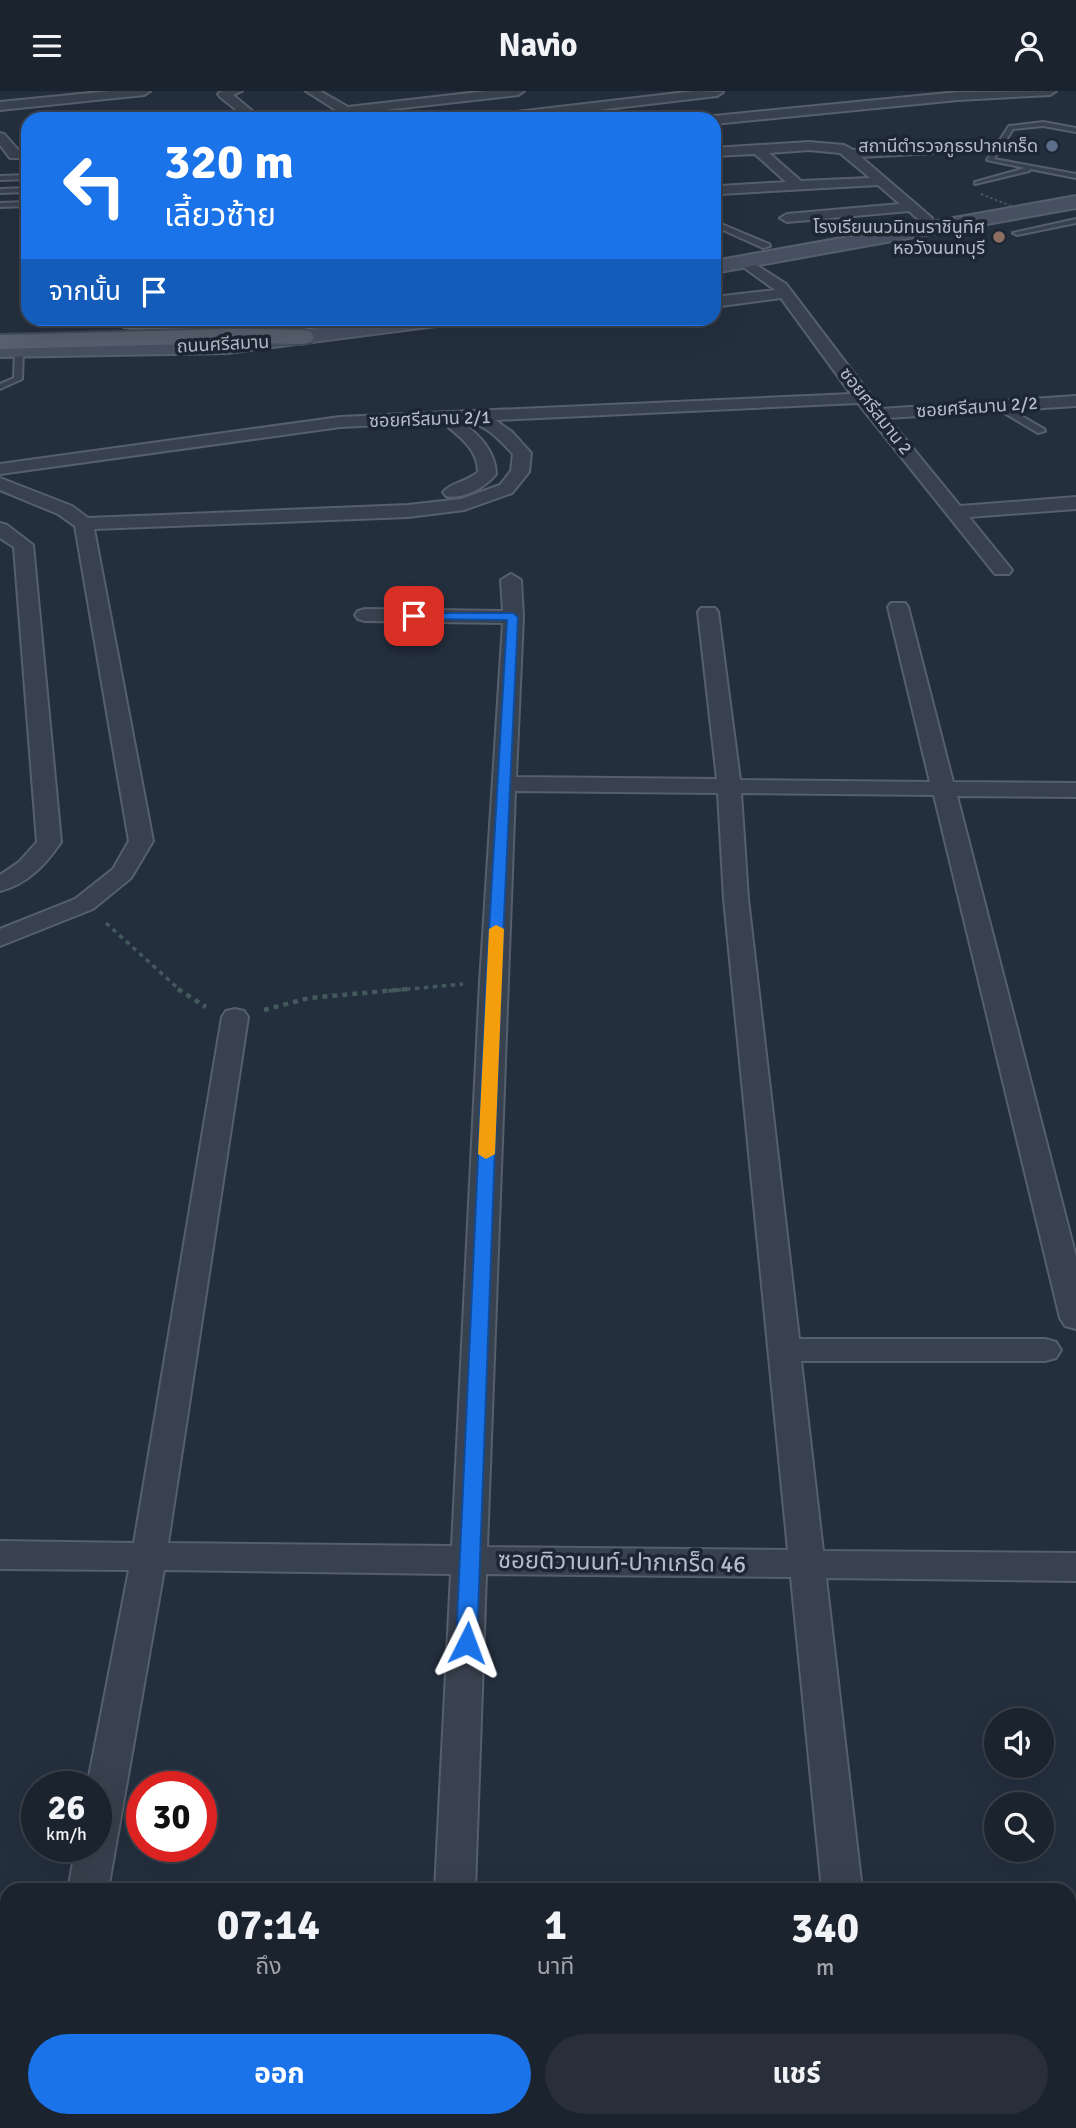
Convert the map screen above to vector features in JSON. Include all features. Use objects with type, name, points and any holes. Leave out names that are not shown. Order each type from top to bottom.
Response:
[{"type":"main road","points":[[951,213],[1076,177]]},
{"type":"main road","points":[[721,254],[919,213],[951,213],[1076,190]]},
{"type":"main road","points":[[721,266],[1076,202]]},
{"type":"main road","name":"ถนนศรีสมาน","points":[[0,324],[21,324]]},
{"type":"main road","points":[[0,334],[224,326]]},
{"type":"main road","name":"ถนนศรีสมาน","points":[[6,347],[226,346],[389,326]]},
{"type":"street","points":[[0,106],[86,94],[144,91]]},
{"type":"street","points":[[236,91],[224,94],[247,112]]},
{"type":"street","points":[[312,91],[347,111],[518,91]]},
{"type":"street","points":[[396,105],[384,95],[414,91]]},
{"type":"street","points":[[721,119],[970,93],[1050,91]]},
{"type":"street","points":[[546,112],[717,92]]},
{"type":"street","points":[[352,93],[372,109]]},
{"type":"street","points":[[970,93],[990,105]]},
{"type":"street","points":[[86,94],[105,112]]},
{"type":"street","points":[[540,97],[562,110]]},
{"type":"street","points":[[210,98],[227,112]]},
{"type":"street","points":[[0,137],[15,155]]},
{"type":"street","points":[[721,152],[823,146],[844,149],[919,213]]},
{"type":"street","points":[[849,154],[935,149]]},
{"type":"street","points":[[758,150],[798,186]]},
{"type":"street","points":[[721,191],[881,181]]},
{"type":"street","points":[[786,218],[919,213]]},
{"type":"street","name":"ซอยศรีสมาน 2","points":[[744,261],[785,293],[863,398],[1002,570]]},
{"type":"street","points":[[721,301],[785,293]]},
{"type":"street","name":"ซอยศรีสมาน 2/1","points":[[0,469],[340,422],[863,398]]},
{"type":"street","name":"ซอยศรีสมาน 2/2","points":[[878,414],[1076,401]]},
{"type":"street","points":[[0,483],[65,510],[83,524],[464,504],[506,489],[520,472],[522,453],[506,436],[479,417]]},
{"type":"street","points":[[65,510],[367,508],[440,496],[475,484],[487,474],[488,466],[476,442],[447,418]]},
{"type":"street","points":[[955,512],[1076,503]]},
{"type":"street","points":[[0,938],[84,904],[122,873],[141,841],[83,524]]},
{"type":"street","points":[[0,529],[23,545],[49,842],[37,860],[15,879],[0,884]]},
{"type":"street","points":[[455,1883],[493,982],[506,784],[513,617],[511,580]]},
{"type":"street","points":[[898,607],[1076,1318]]},
{"type":"street","points":[[708,612],[729,786],[736,899],[841,1883]]},
{"type":"street","points":[[365,615],[513,617]]},
{"type":"street","points":[[506,784],[1076,790]]},
{"type":"street","points":[[110,1771],[149,1556],[235,1017]]},
{"type":"street","points":[[784,1350],[1045,1350]]},
{"type":"street","name":"ซอยติวานนท์-ปากเกร็ด 46","points":[[0,1555],[1076,1567]]},
{"type":"street","points":[[89,1883],[93,1862]]},
{"type":"lane","points":[[1076,130],[1043,124],[1011,127],[989,160],[1076,177]]},
{"type":"lane","points":[[977,183],[1032,169]]},
{"type":"lane","points":[[0,179],[21,178]]},
{"type":"lane","points":[[0,191],[21,190]]},
{"type":"lane","points":[[0,205],[21,204]]},
{"type":"lane","points":[[1017,233],[1076,221]]},
{"type":"lane","points":[[721,224],[766,246]]},
{"type":"lane","points":[[0,387],[18,379],[6,347]]},
{"type":"lane","points":[[999,406],[1041,431]]},
{"type":"path","points":[[981,194],[1033,215]]},
{"type":"path","points":[[84,904],[178,989],[200,1005],[235,1017],[309,998],[493,982]]},
{"type":"slow traffic","points":[[486,1154],[496,929]]},
{"type":"place","name":"สถานีตำรวจภูธรปากเกร็ด","points":[[1052,146]]},
{"type":"place","name":"โรงเรียนนวมิทนราชินูทิศ หอวังนนทบุรี","points":[[999,237]]},
{"type":"route","points":[[414,616],[513,617],[506,784],[493,982],[467,1643]]}]
